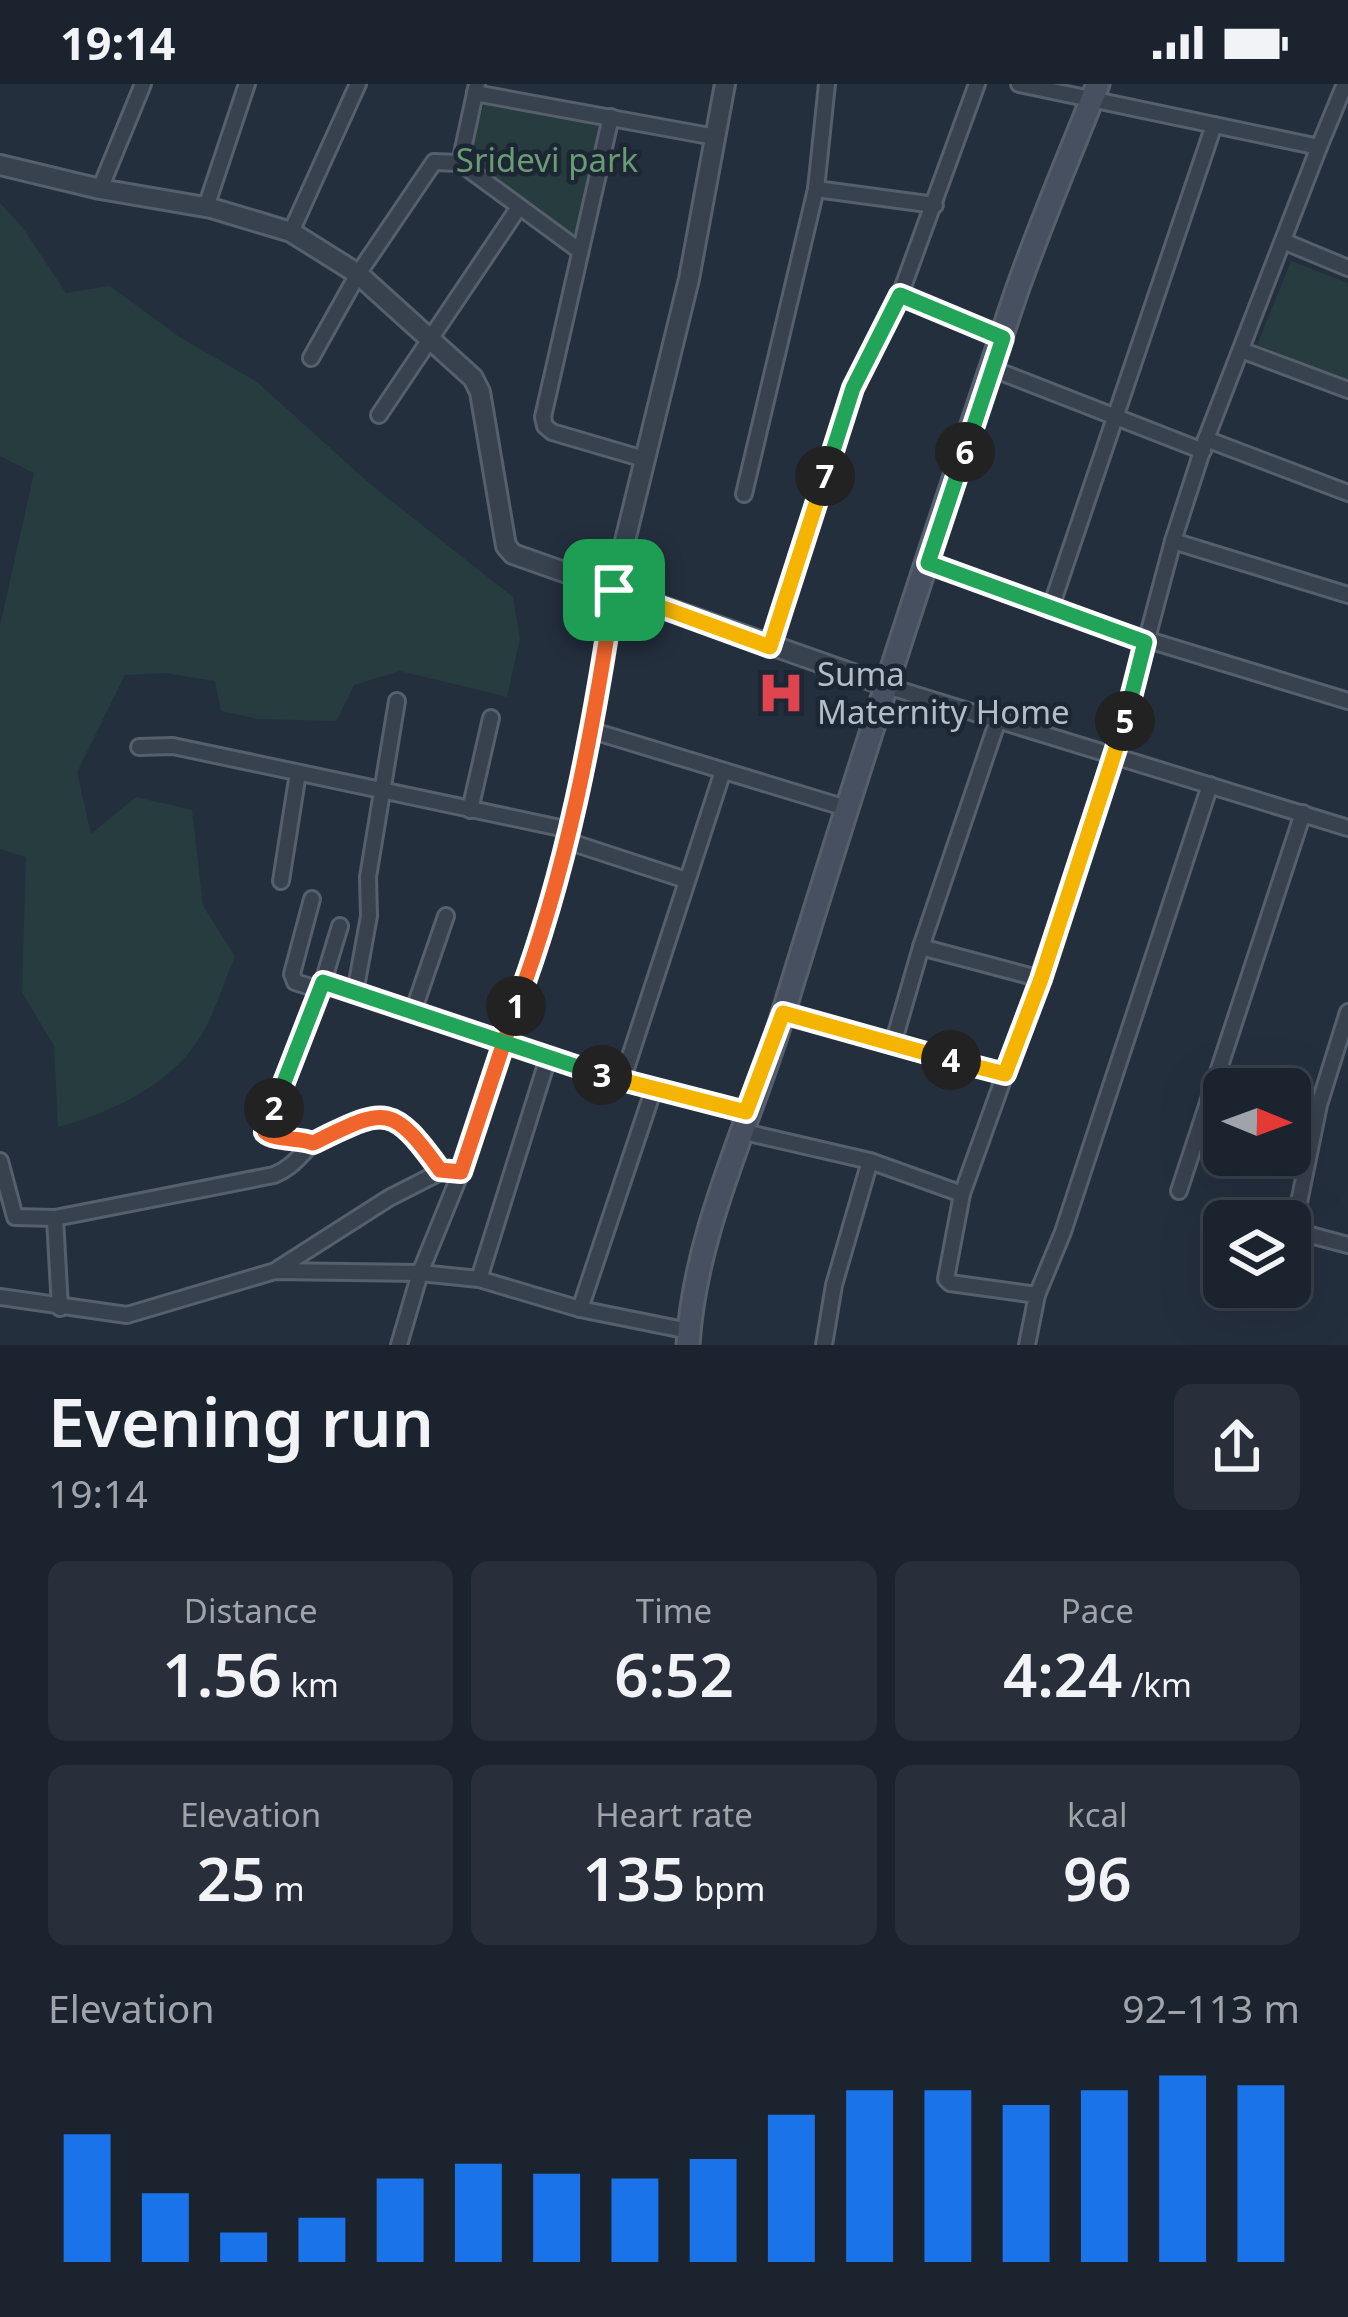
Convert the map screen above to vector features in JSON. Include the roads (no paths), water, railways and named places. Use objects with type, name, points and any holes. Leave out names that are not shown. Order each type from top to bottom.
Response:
[{"type":"main road","points":[[688,1338],[691,1297],[743,1121],[783,1013],[846,808],[1003,338],[1094,92]]},
{"type":"street","points":[[100,189],[143,84]]},
{"type":"street","points":[[206,207],[247,84]]},
{"type":"street","points":[[291,232],[358,84]]},
{"type":"street","points":[[399,1345],[420,1273],[461,1172],[502,1042],[541,941],[569,836],[614,590],[689,279],[724,84]]},
{"type":"street","points":[[744,494],[816,189],[827,84]]},
{"type":"street","points":[[770,647],[853,388],[900,295],[977,84]]},
{"type":"street","points":[[1019,84],[1094,92],[1214,125],[1319,146]]},
{"type":"street","points":[[1037,1295],[946,1279],[962,1194],[1116,755],[1173,541],[1205,445],[1345,84]]},
{"type":"street","points":[[460,163],[476,89],[715,137]]},
{"type":"street","points":[[611,117],[543,417],[545,426],[644,459]]},
{"type":"street","points":[[1050,610],[1214,125]]},
{"type":"street","points":[[311,358],[358,274],[434,162],[460,163],[580,250]]},
{"type":"street","points":[[0,165],[206,207],[291,232],[358,274],[463,367],[480,392],[506,546],[523,559],[887,686],[1348,828]]},
{"type":"street","points":[[816,189],[935,205]]},
{"type":"street","points":[[379,415],[519,206]]},
{"type":"street","points":[[1282,242],[1348,268]]},
{"type":"street","points":[[900,295],[1003,338]]},
{"type":"street","points":[[1241,350],[1348,390]]},
{"type":"street","points":[[993,369],[1115,416],[1348,493]]},
{"type":"street","points":[[1173,541],[1348,595]]},
{"type":"street","points":[[928,563],[1145,642],[1348,701]]},
{"type":"street","points":[[356,993],[369,916],[368,877],[397,701]]},
{"type":"street","points":[[893,1044],[999,717]]},
{"type":"street","points":[[470,810],[491,718]]},
{"type":"street","points":[[590,730],[846,808]]},
{"type":"street","points":[[139,746],[173,746],[470,810],[569,836],[686,880]]},
{"type":"street","points":[[622,1081],[723,771]]},
{"type":"street","points":[[280,881],[298,773]]},
{"type":"street","points":[[1028,1345],[1037,1295],[1064,1232],[1210,785]]},
{"type":"street","points":[[1179,1191],[1303,813]]},
{"type":"street","points":[[312,899],[292,974],[295,982],[356,993],[962,1194]]},
{"type":"street","points":[[413,1012],[446,916]]},
{"type":"street","points":[[313,1143],[265,1132],[322,986],[340,926]]},
{"type":"street","points":[[921,947],[1041,979]]},
{"type":"street","points":[[1348,1012],[1318,1105],[1295,1222],[1303,1233],[1348,1245]]},
{"type":"street","points":[[783,1013],[1005,1074]]},
{"type":"street","points":[[479,1279],[548,1058]]},
{"type":"street","points":[[580,1309],[653,1090]]},
{"type":"street","points":[[0,1160],[15,1217],[55,1218],[274,1175],[290,1169],[313,1143],[369,1116],[411,1129],[440,1170]]},
{"type":"street","points":[[824,1345],[834,1285],[870,1161]]},
{"type":"street","points":[[0,1297],[127,1315],[275,1271],[440,1170],[461,1172]]},
{"type":"street","points":[[55,1218],[60,1308]]},
{"type":"street","points":[[275,1271],[420,1273],[479,1279],[688,1338]]},
{"type":"place","name":"Suma Maternity Home","points":[[781,693]]},
{"type":"park label","name":"Sridevi park","points":[[547,160]]}]
